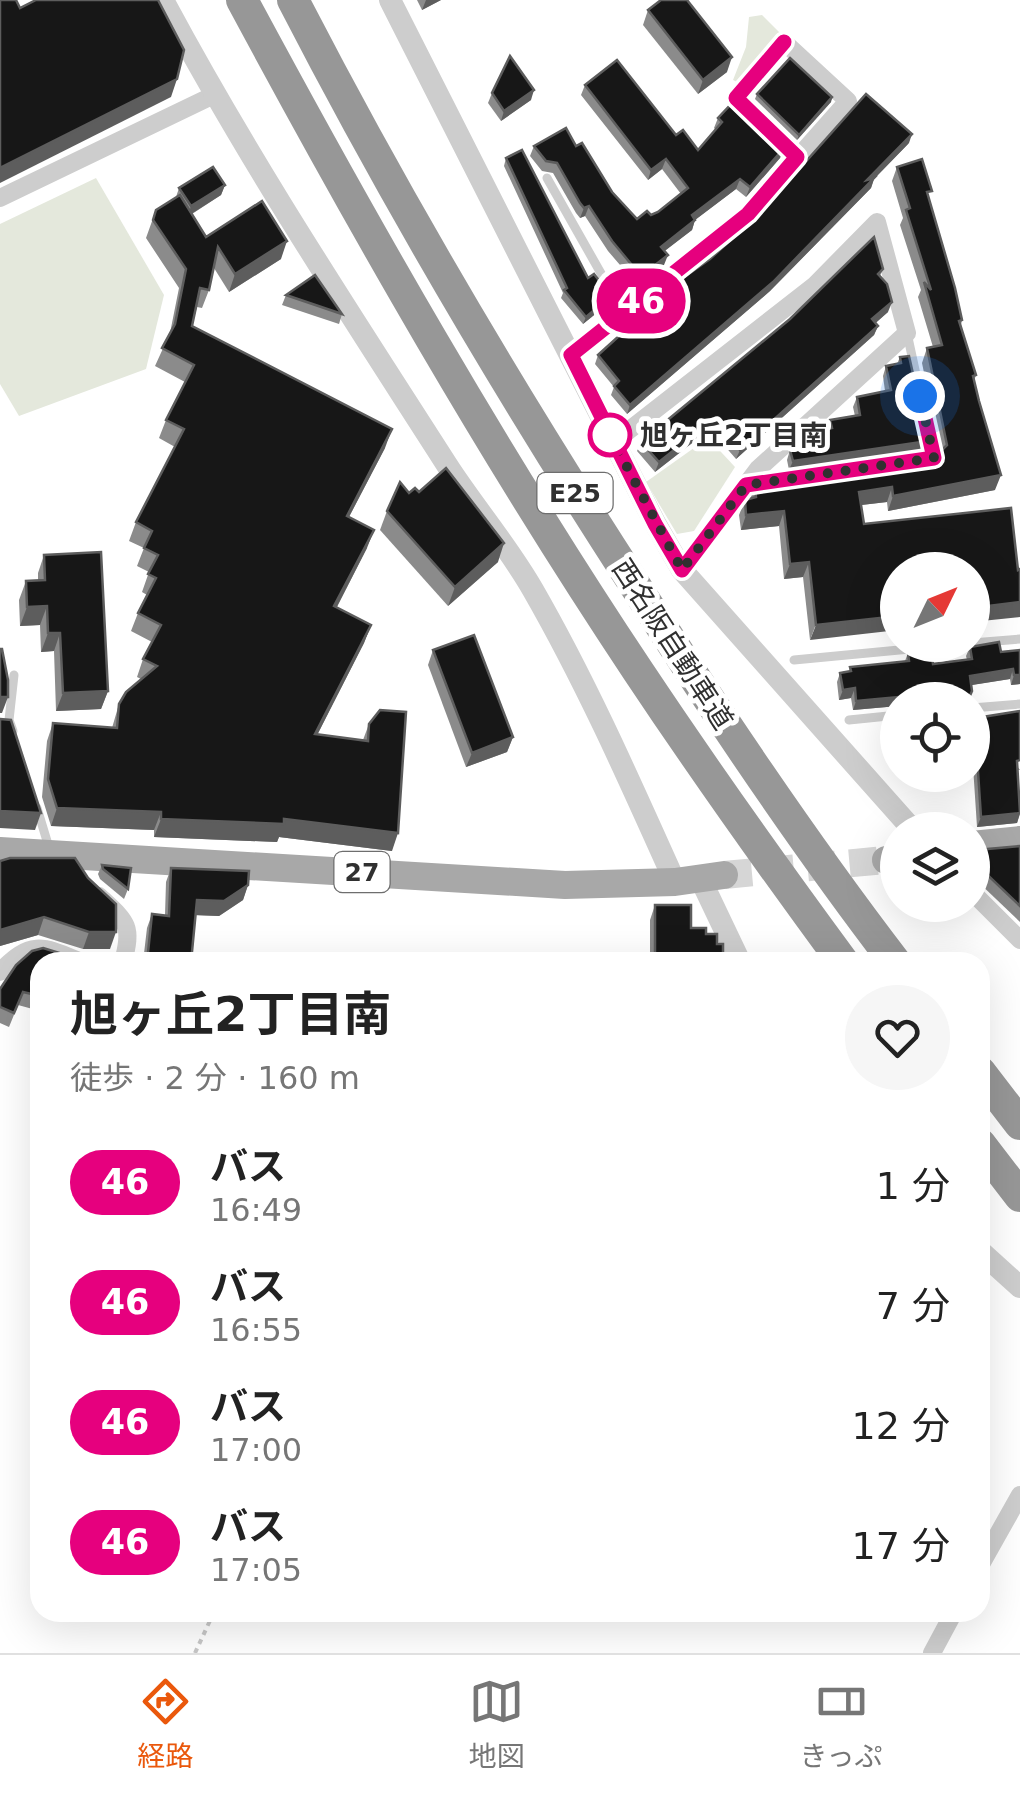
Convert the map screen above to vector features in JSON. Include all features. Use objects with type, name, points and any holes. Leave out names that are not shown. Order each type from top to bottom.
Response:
[{"type":"highway","name":"西名阪自動車道","points":[[242,0],[359,213],[563,554],[671,720],[835,952]]},
{"type":"highway","name":"西名阪自動車道","points":[[293,0],[366,142],[561,471],[778,803],[889,952]]},
{"type":"highway","points":[[990,1085],[1020,1124]]},
{"type":"highway","points":[[990,1157],[1020,1196]]},
{"type":"main road","points":[[990,844],[1020,840]]},
{"type":"main road","name":"27","points":[[0,852],[565,885],[700,879]]},
{"type":"street","points":[[163,0],[214,95],[456,480],[530,586],[613,744],[700,879],[735,952]]},
{"type":"street","points":[[390,0],[682,570],[897,812]]},
{"type":"street","points":[[571,355],[748,214],[848,101],[784,42],[736,98],[797,157]]},
{"type":"street","points":[[0,198],[214,95]]},
{"type":"street","points":[[614,442],[815,285],[877,222],[907,334],[758,469],[756,484],[682,570]]},
{"type":"street","points":[[60,853],[124,919],[130,936],[126,952]]},
{"type":"street","points":[[990,910],[1020,940]]},
{"type":"street","points":[[0,972],[18,953],[30,948],[56,952]]},
{"type":"street","points":[[990,1260],[1020,1287]]},
{"type":"street","points":[[990,1548],[1020,1495]]},
{"type":"street","points":[[932,1653],[949,1622]]},
{"type":"lane","points":[[547,178],[624,314]]},
{"type":"lane","points":[[907,334],[934,458],[915,460]]},
{"type":"lane","points":[[990,641],[1020,638]]},
{"type":"lane","points":[[794,660],[880,652]]},
{"type":"lane","points":[[14,675],[10,720],[15,739]]},
{"type":"lane","points":[[990,706],[1020,704]]},
{"type":"lane","points":[[850,720],[880,717]]},
{"type":"lane","points":[[33,796],[60,853]]},
{"type":"path","points":[[196,1653],[210,1622]]},
{"type":"shaded area","points":[[762,15],[782,35],[739,83],[733,80],[746,47],[749,17]]},
{"type":"shaded area","points":[[96,178],[164,295],[146,369],[19,416],[0,384],[0,224]]},
{"type":"shaded area","points":[[708,438],[735,467],[694,531],[677,534],[646,482]]},
{"type":"building","points":[[0,0],[16,0],[20,8],[36,0],[158,0],[184,50],[177,79],[0,168]]},
{"type":"building","points":[[661,0],[687,0],[732,57],[703,80],[648,10]]},
{"type":"building","points":[[510,56],[534,90],[504,111],[492,93]]},
{"type":"building","points":[[790,58],[832,97],[799,135],[757,94]]},
{"type":"building","points":[[617,60],[676,135],[683,130],[698,150],[735,100],[784,148],[750,187],[740,179],[692,215],[695,220],[661,247],[668,255],[641,276],[589,206],[584,208],[580,203],[557,163],[546,161],[534,146],[566,128],[576,146],[582,143],[612,192],[637,219],[647,211],[651,215],[658,212],[688,188],[666,159],[651,170],[585,85]]},
{"type":"building","points":[[866,94],[912,134],[773,282],[630,405],[614,386],[619,381],[598,355],[660,299],[657,296],[710,259],[760,213]]},
{"type":"building","points":[[522,150],[588,278],[594,274],[611,296],[586,317],[564,290],[567,288],[506,158]]},
{"type":"building","points":[[922,159],[932,191],[927,192],[955,288],[962,320],[959,321],[976,375],[973,376],[979,401],[1001,475],[893,496],[892,487],[859,492],[864,524],[1011,508],[1020,569],[1020,602],[990,606],[990,552],[880,552],[880,618],[816,625],[809,562],[790,564],[784,511],[746,515],[745,500],[756,497],[755,487],[762,486],[761,480],[799,476],[798,471],[941,451],[947,445],[927,348],[942,345],[897,167]]},
{"type":"building","points":[[213,167],[225,185],[191,206],[179,188]]},
{"type":"building","points":[[180,195],[206,237],[262,201],[287,241],[235,274],[218,247],[209,290],[200,288],[192,326],[392,429],[347,516],[374,530],[334,606],[371,625],[315,734],[368,741],[369,724],[380,710],[406,712],[398,833],[284,819],[284,824],[161,819],[161,812],[57,808],[48,779],[53,723],[117,728],[119,704],[126,692],[157,666],[143,659],[161,625],[138,613],[156,578],[148,574],[158,555],[144,548],[152,531],[136,522],[184,429],[166,420],[194,365],[162,348],[175,324],[186,269],[153,220],[156,210]]},
{"type":"building","points":[[874,237],[883,269],[878,274],[887,284],[892,302],[872,319],[878,326],[740,450],[713,419],[659,462],[641,442],[790,319]]},
{"type":"building","points":[[315,275],[342,314],[286,295]]},
{"type":"building","points":[[909,356],[928,441],[793,461],[790,450],[810,432],[832,428],[830,420],[860,415],[857,397],[891,390],[886,366],[901,363],[900,357]]},
{"type":"building","points":[[446,468],[504,543],[455,587],[387,511],[400,482],[409,493],[415,488],[419,492]]},
{"type":"building","points":[[101,552],[108,691],[63,693],[60,633],[48,633],[47,606],[27,607],[26,581],[45,580],[44,555]]},
{"type":"building","points":[[474,635],[513,737],[472,753],[433,650]]},
{"type":"building","points":[[999,642],[1001,652],[1020,650],[1020,675],[1014,675],[1013,669],[970,676],[971,682],[880,682],[880,699],[856,701],[855,688],[843,690],[840,673],[851,671],[850,667],[899,662],[990,662],[990,644]]},
{"type":"building","points":[[0,649],[8,680],[8,697],[0,697]]},
{"type":"building","points":[[1020,711],[1020,813],[990,816],[990,812],[981,812],[979,792],[990,792],[990,716]]},
{"type":"building","points":[[0,719],[11,720],[41,813],[0,811]]},
{"type":"building","points":[[1020,846],[1020,906],[990,877],[990,849]]},
{"type":"building","points":[[75,858],[88,878],[116,904],[116,932],[89,932],[44,917],[0,930],[0,861]]},
{"type":"building","points":[[102,865],[131,868],[128,889],[103,869]]},
{"type":"building","points":[[171,868],[249,871],[248,885],[224,901],[197,900],[192,952],[148,952],[152,914],[169,916]]},
{"type":"building","points":[[655,905],[691,905],[691,928],[706,928],[706,934],[717,934],[717,944],[723,944],[723,952],[655,952]]},
{"type":"building","points":[[30,953],[30,994],[23,992],[14,1013],[0,1007],[0,989]]},
{"type":"tunnel","points":[[724,875],[880,861]]},
{"type":"bus line","name":"46","points":[[784,42],[736,98],[797,157],[748,214],[571,355],[682,570],[746,485],[934,458],[920,396]]},
{"type":"place","name":"旭ヶ丘2丁目南","points":[[610,435]]},
{"type":"route","points":[[610,435],[682,570],[746,485],[934,458],[920,396]]}]
